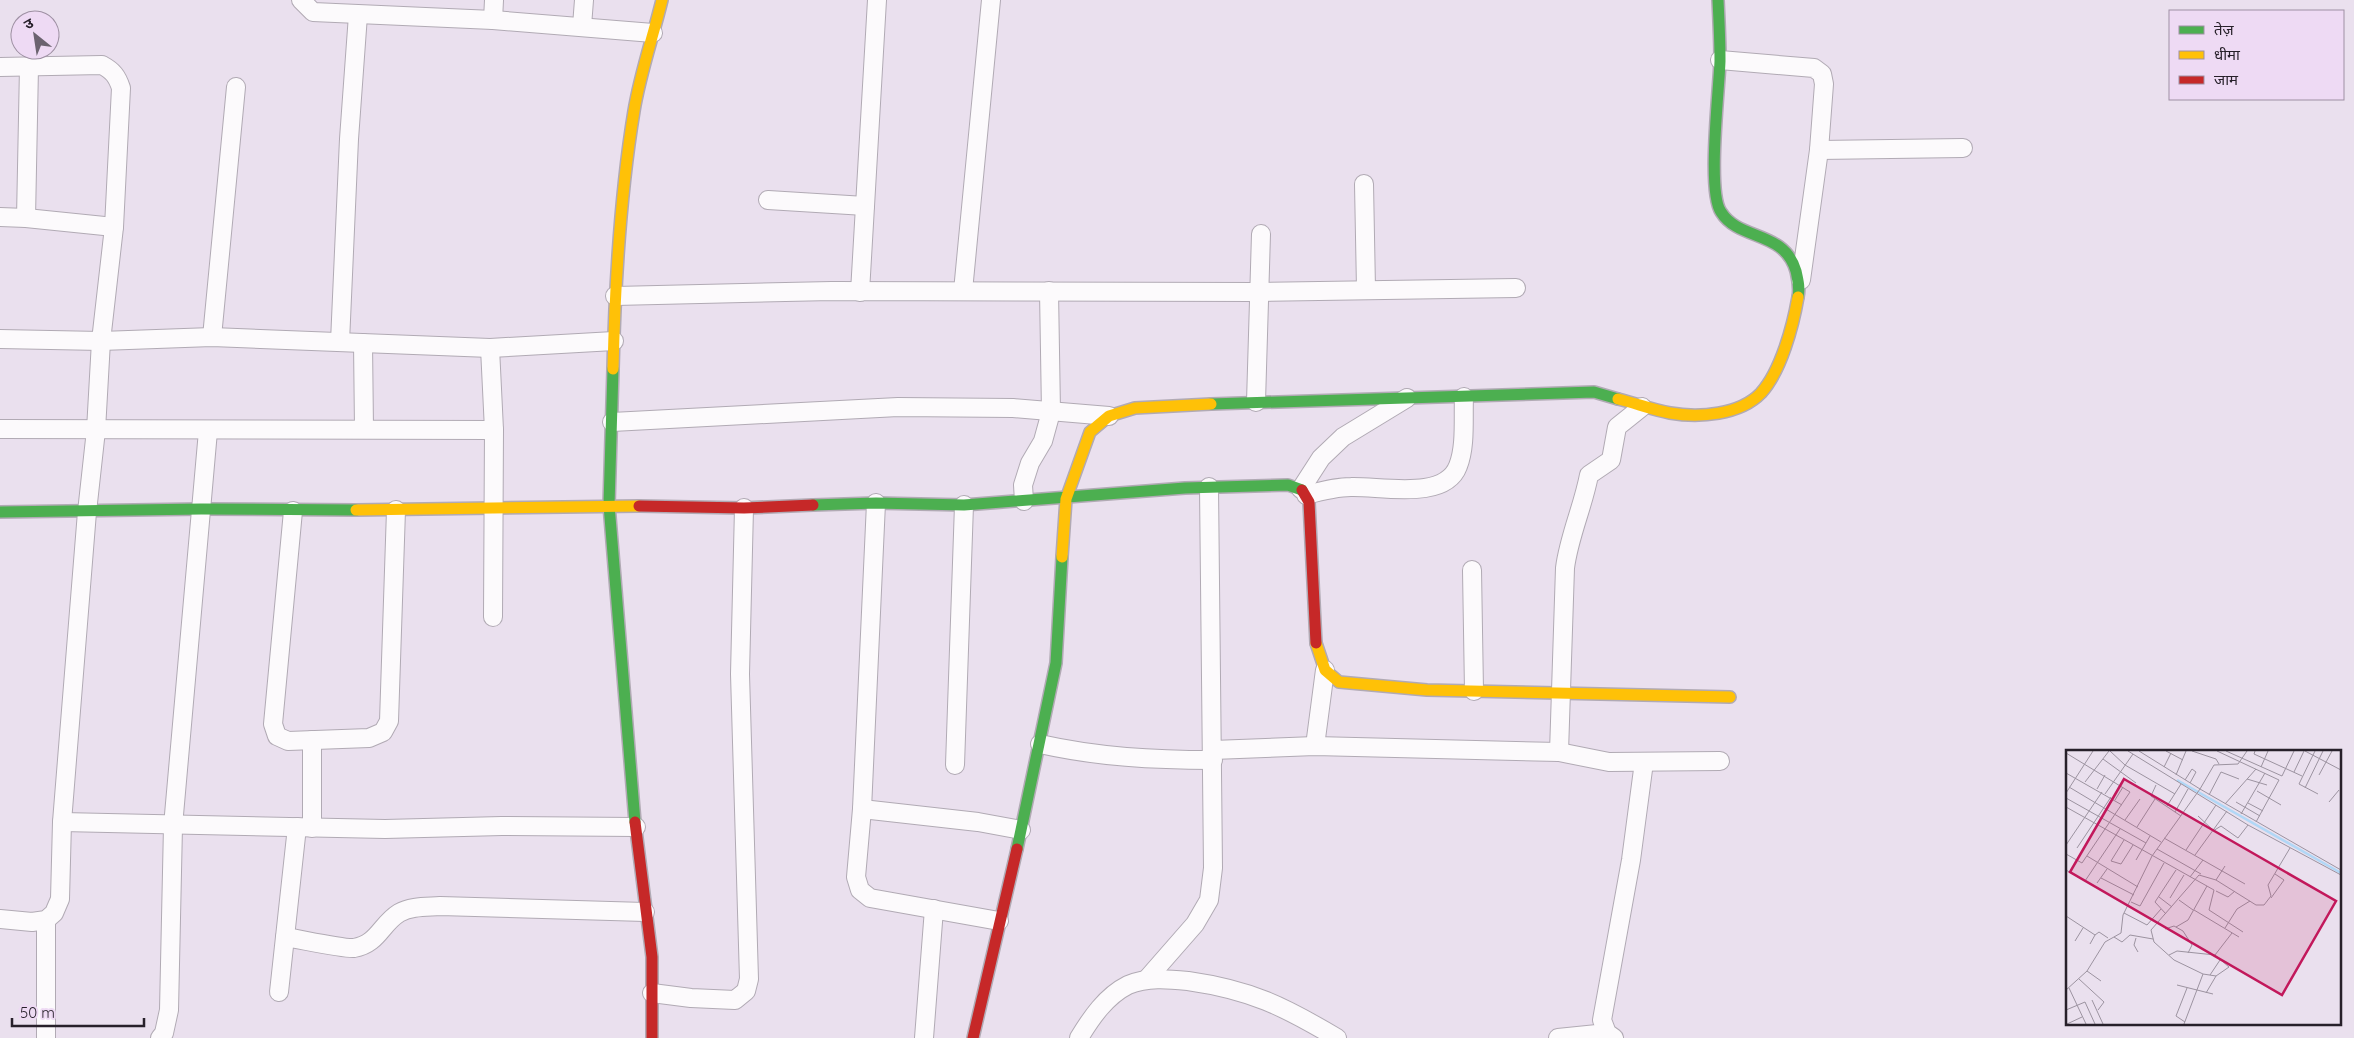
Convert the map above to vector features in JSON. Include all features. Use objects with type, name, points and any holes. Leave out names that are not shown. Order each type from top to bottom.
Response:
[{"type":"street","points":[[300,0],[313,12],[493,20],[653,33]]},
{"type":"street","points":[[493,20],[494,0]]},
{"type":"street","points":[[582,26],[584,0]]},
{"type":"street","points":[[652,1038],[652,957],[636,827],[609,505],[616,296],[625,175],[634,109],[662,0]]},
{"type":"street","points":[[860,292],[877,0]]},
{"type":"street","points":[[1718,0],[1720,60],[1714,182],[1717,204],[1730,221],[1755,235],[1775,242],[1787,252],[1795,268],[1800,288]]},
{"type":"street","points":[[963,291],[996,1]]},
{"type":"street","points":[[340,342],[349,139],[358,15]]},
{"type":"street","points":[[612,422],[898,407],[1005,408],[1109,416],[1135,408],[1256,402],[1594,392],[1642,407],[1670,413],[1705,415],[1737,408],[1760,394],[1774,376],[1784,354],[1796,315],[1820,150],[1824,84],[1822,74],[1814,68],[1720,60]]},
{"type":"street","points":[[0,67],[102,66],[111,70],[117,77],[121,88],[114,227],[101,341],[96,430],[87,512],[62,822],[60,899],[54,913],[46,920],[32,922],[0,918]]},
{"type":"street","points":[[26,218],[29,67]]},
{"type":"street","points":[[212,337],[236,87]]},
{"type":"street","points":[[1820,150],[1964,148]]},
{"type":"street","points":[[1364,184],[1366,289]]},
{"type":"street","points":[[768,200],[865,206]]},
{"type":"street","points":[[0,217],[114,227]]},
{"type":"street","points":[[1256,402],[1261,234]]},
{"type":"street","points":[[616,296],[963,291],[1258,292],[1516,288]]},
{"type":"street","points":[[1024,501],[1023,485],[1030,463],[1043,440],[1051,412],[1049,291]]},
{"type":"street","points":[[0,339],[101,341],[212,337],[490,348],[614,341]]},
{"type":"street","points":[[363,343],[364,429]]},
{"type":"street","points":[[490,348],[494,430],[493,617]]},
{"type":"street","points":[[0,512],[200,509],[293,511],[396,510],[609,505],[744,508],[876,503],[964,505],[1209,487],[1288,485],[1303,492],[1351,487],[1426,489],[1440,485],[1453,476],[1458,466],[1461,452],[1464,397]]},
{"type":"street","points":[[1303,492],[1322,458],[1343,437],[1407,398]]},
{"type":"street","points":[[1559,752],[1564,568],[1568,542],[1584,502],[1589,475],[1611,460],[1617,427],[1642,407]]},
{"type":"street","points":[[973,1038],[1021,830],[1056,663],[1066,499],[1090,432],[1109,416]]},
{"type":"street","points":[[0,428],[208,431],[494,430]]},
{"type":"street","points":[[160,1038],[164,1033],[169,1010],[173,826],[208,431]]},
{"type":"street","points":[[1146,980],[1195,924],[1209,900],[1213,868],[1213,755],[1209,487]]},
{"type":"street","points":[[1303,492],[1309,502],[1316,642],[1325,670],[1315,746]]},
{"type":"street","points":[[876,503],[862,809],[856,877],[860,890],[870,898],[999,921]]},
{"type":"street","points":[[955,765],[964,505]]},
{"type":"street","points":[[652,993],[691,998],[735,1000],[746,991],[749,979],[740,674],[744,508]]},
{"type":"street","points":[[293,511],[273,724],[277,736],[288,741],[369,738],[383,732],[389,721],[396,510]]},
{"type":"street","points":[[1472,570],[1474,691]]},
{"type":"street","points":[[1325,670],[1339,682],[1427,690],[1730,697]]},
{"type":"street","points":[[279,992],[285,937],[304,828],[312,740]]},
{"type":"street","points":[[1040,744],[1118,758],[1213,755],[1315,746],[1559,752],[1609,762],[1720,761]]},
{"type":"street","points":[[1558,1038],[1610,1036],[1602,1020],[1631,860],[1644,762]]},
{"type":"street","points":[[862,809],[978,822],[1021,830]]},
{"type":"street","points":[[62,822],[304,828],[636,827]]},
{"type":"street","points":[[285,937],[353,948],[368,943],[378,936],[388,921],[400,913],[415,907],[440,906],[645,912]]},
{"type":"street","points":[[924,1038],[934,909]]},
{"type":"street","points":[[46,920],[46,1038]]},
{"type":"street","points":[[1079,1038],[1093,1015],[1114,995],[1128,986],[1146,980],[1169,979],[1226,986],[1264,998],[1295,1013],[1337,1038]]},
{"type":"traffic: fast","points":[[1718,0],[1720,61],[1714,163],[1717,201],[1721,212],[1729,221],[1739,228],[1772,242],[1790,258],[1796,271],[1799,287],[1798,297]]},
{"type":"traffic: fast","points":[[613,369],[609,505],[635,822]]},
{"type":"traffic: fast","points":[[1211,404],[1594,392],[1618,399]]},
{"type":"traffic: fast","points":[[813,505],[876,503],[964,505],[1185,488],[1288,485],[1302,490]]},
{"type":"traffic: fast","points":[[0,512],[201,509],[356,510]]},
{"type":"traffic: fast","points":[[1017,849],[1056,663],[1062,557]]},
{"type":"traffic: slow","points":[[613,369],[619,240],[629,143],[640,83],[662,0]]},
{"type":"traffic: slow","points":[[1618,399],[1664,412],[1694,415],[1718,413],[1742,406],[1761,393],[1775,373],[1785,348],[1798,297]]},
{"type":"traffic: slow","points":[[1062,557],[1066,499],[1090,432],[1109,416],[1135,408],[1211,404]]},
{"type":"traffic: slow","points":[[356,510],[639,506]]},
{"type":"traffic: slow","points":[[1316,643],[1325,670],[1339,682],[1427,690],[1730,697]]},
{"type":"traffic: jam","points":[[1302,490],[1309,502],[1316,643]]},
{"type":"traffic: jam","points":[[639,506],[744,508],[813,505]]},
{"type":"traffic: jam","points":[[635,822],[652,957],[652,1038]]},
{"type":"traffic: jam","points":[[973,1038],[1017,849]]}]
